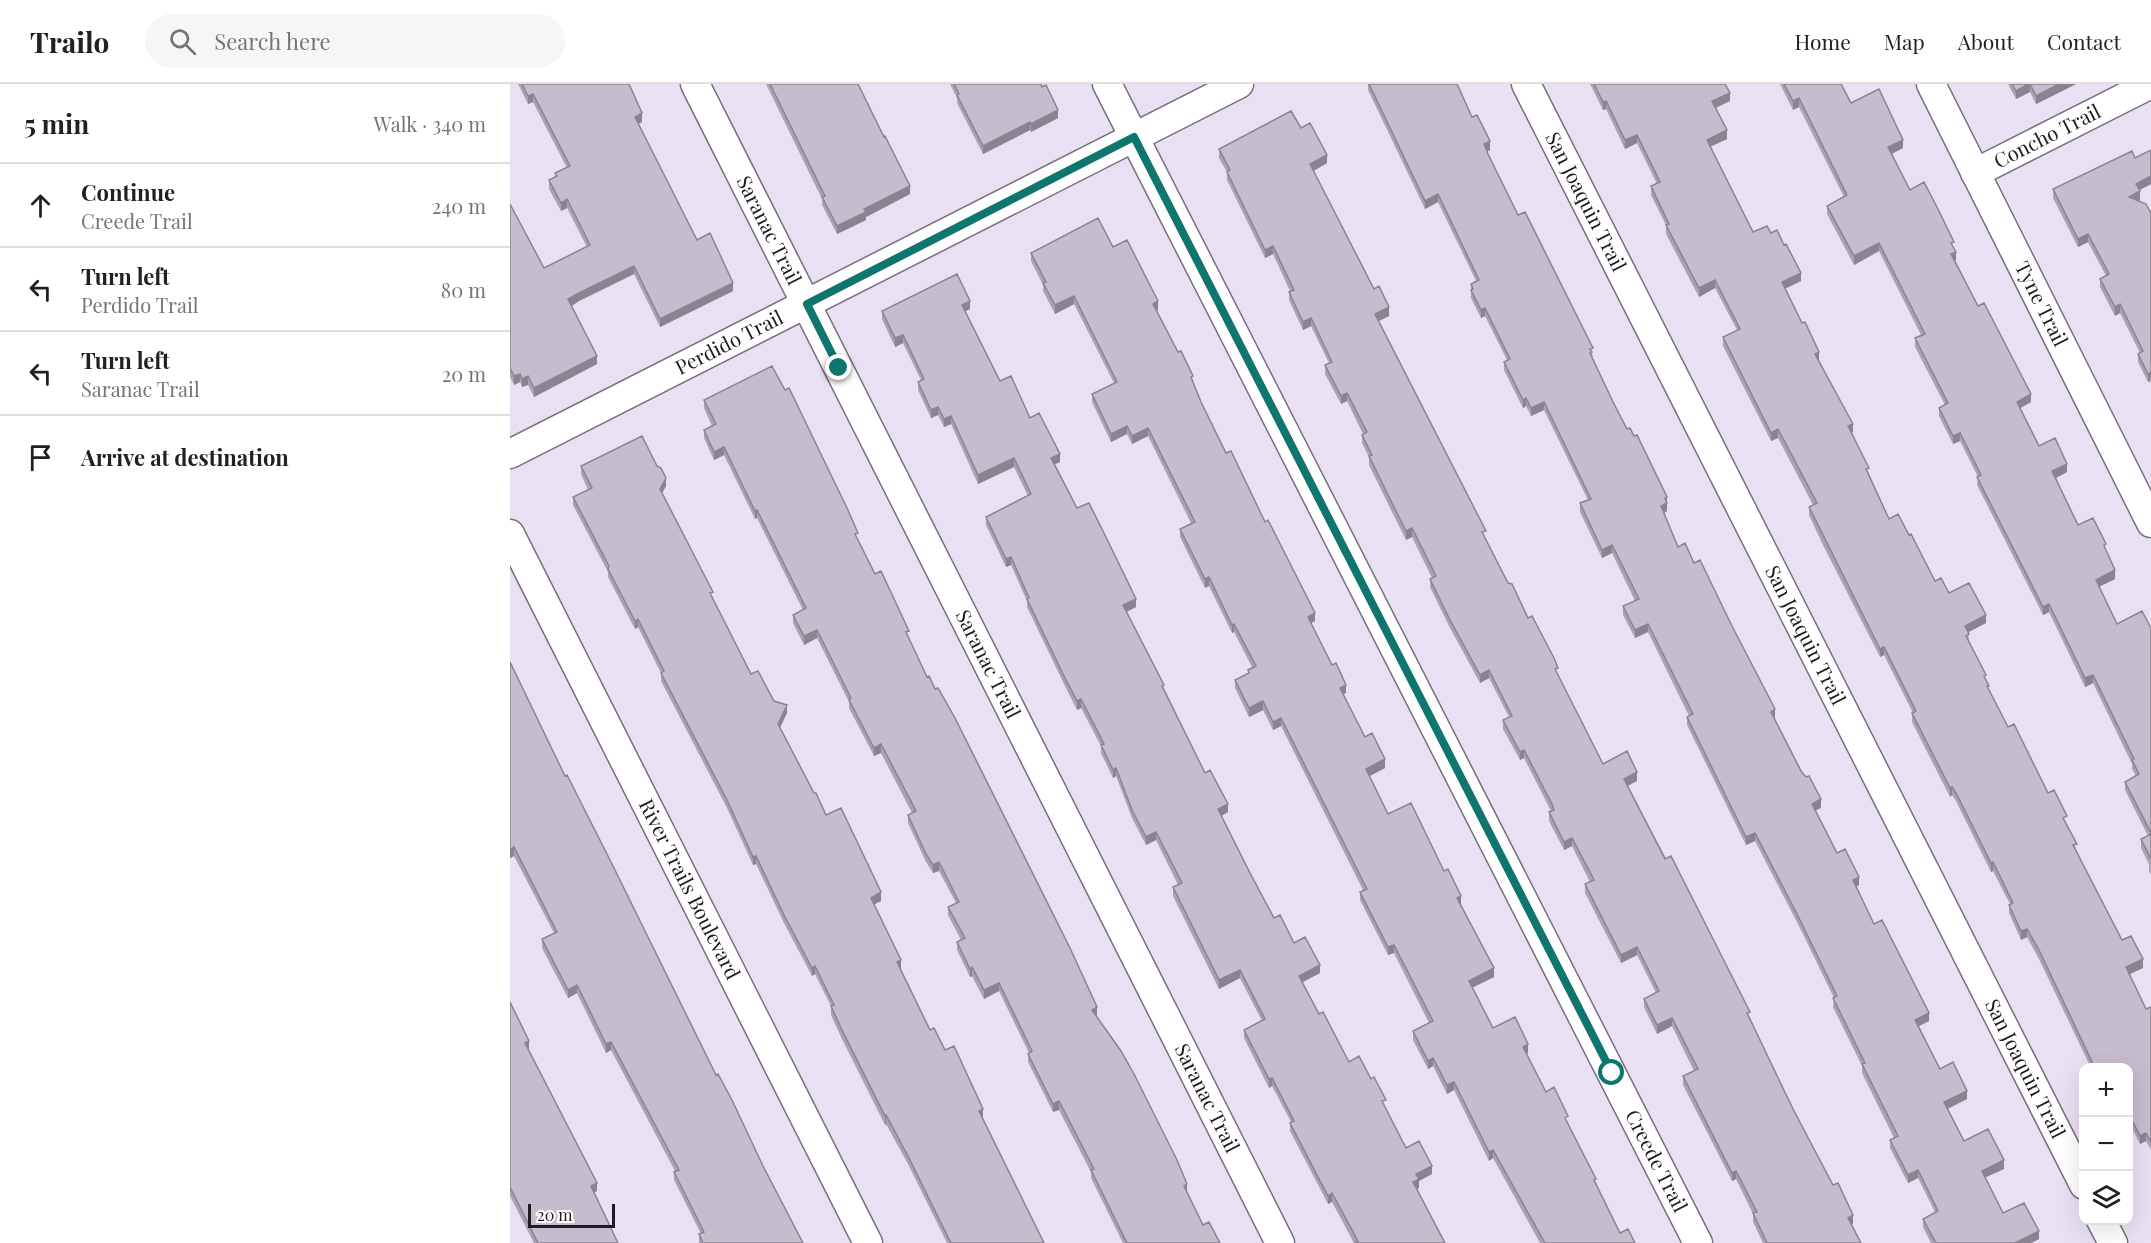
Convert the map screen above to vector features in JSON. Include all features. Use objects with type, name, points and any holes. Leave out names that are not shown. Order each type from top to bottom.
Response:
[{"type":"street","name":"Saranac Trail","points":[[695,84],[1280,1243]]},
{"type":"street","name":"Creede Trail","points":[[1107,84],[1698,1243]]},
{"type":"street","name":"Perdido Trail","points":[[510,454],[1239,84]]},
{"type":"street","name":"San Joaquin Trail","points":[[1526,84],[2079,1175]]},
{"type":"street","name":"Tyne Trail","points":[[1931,84],[2151,523]]},
{"type":"street","name":"Concho Trail","points":[[1975,173],[2151,84]]},
{"type":"street","name":"River Trails Boulevard","points":[[510,534],[868,1243]]},
{"type":"street","points":[[2103,1225],[2113,1243]]},
{"type":"building","points":[[522,84],[629,84],[642,113],[635,117],[697,240],[710,233],[733,283],[660,319],[634,266],[579,293],[568,299],[597,356],[534,388],[528,376],[522,379],[520,374],[514,376],[510,368],[510,204],[544,268],[590,245],[567,199],[561,203],[549,180],[557,176],[555,173],[570,166],[533,94],[528,96]]},
{"type":"building","points":[[770,84],[858,84],[910,186],[864,209],[866,212],[837,226],[822,197],[825,196]]},
{"type":"building","points":[[954,84],[1041,84],[1042,87],[1046,85],[1058,110],[983,146],[957,95],[959,94]]},
{"type":"building","points":[[1369,84],[1457,84],[1472,117],[1477,115],[1490,141],[1484,144],[1488,154],[1518,215],[1525,212],[1593,348],[1590,349],[1592,352],[1590,353],[1613,402],[1627,429],[1630,428],[1634,436],[1637,435],[1667,497],[1665,498],[1667,503],[1661,506],[1678,547],[1685,543],[1694,563],[1700,560],[1775,709],[1771,712],[1801,771],[1806,777],[1809,776],[1821,799],[1812,804],[1837,853],[1845,849],[1859,877],[1853,880],[1874,924],[1882,920],[1929,1013],[1915,1020],[1940,1069],[1953,1062],[1967,1091],[1944,1102],[1964,1141],[1988,1129],[2004,1160],[1982,1171],[2003,1213],[2024,1203],[2039,1231],[2015,1243],[1936,1243],[1923,1219],[1938,1211],[1918,1170],[1908,1175],[1890,1140],[1898,1136],[1862,1064],[1865,1063],[1833,998],[1837,996],[1798,916],[1755,833],[1746,837],[1687,717],[1693,714],[1648,624],[1635,630],[1623,606],[1639,599],[1612,545],[1602,550],[1580,503],[1591,499],[1544,402],[1531,408],[1526,398],[1523,400],[1504,362],[1510,359],[1485,308],[1481,310],[1471,290],[1473,289],[1471,284],[1479,280],[1438,194],[1425,201]]},
{"type":"building","points":[[1594,84],[1725,84],[1730,93],[1712,101],[1727,130],[1707,140],[1753,232],[1767,226],[1771,233],[1777,230],[1801,273],[1782,282],[1819,352],[1815,354],[1853,424],[1848,426],[1869,468],[1866,469],[1889,519],[1898,514],[1935,581],[1941,578],[1949,593],[1969,583],[1986,615],[1965,626],[1969,634],[1966,636],[1986,675],[1984,676],[1989,686],[1987,686],[2008,727],[2014,724],[2048,793],[2054,790],[2067,816],[2063,818],[2077,844],[2073,845],[2122,940],[2131,936],[2143,959],[2126,967],[2146,1009],[2151,1007],[2151,1142],[2146,1133],[2140,1136],[2133,1122],[2133,1063],[2093,1063],[2039,950],[2027,929],[2021,931],[2009,905],[2013,903],[1993,862],[1991,863],[1956,793],[1952,787],[1950,788],[1912,713],[1916,711],[1884,647],[1880,649],[1809,507],[1817,503],[1778,429],[1771,433],[1723,337],[1740,329],[1715,280],[1699,288],[1666,225],[1669,224],[1651,186],[1660,182],[1637,135],[1625,140],[1606,101],[1603,102]]},
{"type":"building","points":[[1784,84],[1841,84],[1851,103],[1879,89],[1903,140],[1888,147],[1910,190],[1924,182],[1939,211],[1954,242],[1951,243],[1956,252],[1951,254],[1978,306],[1984,303],[2031,394],[2017,402],[2039,446],[2055,438],[2067,464],[2052,471],[2078,525],[2093,518],[2106,544],[2105,548],[2115,570],[2096,580],[2117,624],[2142,611],[2151,628],[2151,833],[2125,782],[2139,774],[2132,760],[2134,759],[2093,675],[2085,678],[2049,604],[2043,607],[1977,477],[1981,475],[1960,433],[1953,436],[1939,408],[1948,403],[1915,338],[1925,334],[1879,243],[1854,256],[1827,206],[1847,195],[1799,98],[1793,101]]},
{"type":"building","points":[[2012,84],[2028,84],[2016,91]]},
{"type":"building","points":[[2030,84],[2059,84],[2036,96]]},
{"type":"building","points":[[1291,111],[1301,128],[1310,123],[1327,155],[1310,164],[1374,289],[1379,286],[1389,307],[1375,314],[1486,531],[1482,532],[1508,583],[1512,584],[1528,618],[1532,616],[1554,658],[1558,668],[1555,669],[1603,764],[1627,751],[1637,772],[1624,779],[1665,859],[1671,856],[1750,1012],[1747,1013],[1793,1109],[1833,1185],[1838,1183],[1853,1215],[1848,1218],[1861,1243],[1767,1243],[1753,1213],[1757,1212],[1736,1171],[1732,1173],[1683,1076],[1698,1069],[1672,1018],[1657,1025],[1644,999],[1659,991],[1637,947],[1621,955],[1585,884],[1594,880],[1572,838],[1564,842],[1549,812],[1554,810],[1552,804],[1524,750],[1520,752],[1503,720],[1512,716],[1489,670],[1480,675],[1449,618],[1430,579],[1436,576],[1412,528],[1406,531],[1369,456],[1372,455],[1362,435],[1367,432],[1347,393],[1341,396],[1325,365],[1332,362],[1311,318],[1303,322],[1289,292],[1294,290],[1273,246],[1265,250],[1227,172],[1230,170],[1219,149]]},
{"type":"building","points":[[2151,150],[2151,176],[2136,184],[2140,191],[2129,197],[2146,204],[2151,213],[2151,376],[2138,354],[2143,351],[2120,304],[2115,307],[2100,279],[2109,274],[2088,234],[2078,239],[2053,189],[2132,151],[2135,158]]},
{"type":"building","points":[[1098,218],[1113,247],[1127,240],[1158,301],[1153,304],[1178,352],[1181,351],[1193,376],[1191,377],[1201,402],[1226,453],[1231,451],[1265,522],[1268,520],[1315,613],[1308,617],[1332,665],[1336,663],[1346,685],[1340,688],[1365,737],[1372,733],[1385,759],[1366,769],[1388,814],[1411,803],[1444,871],[1448,869],[1461,896],[1457,898],[1494,968],[1469,981],[1493,1028],[1515,1017],[1528,1044],[1523,1047],[1546,1092],[1554,1087],[1568,1116],[1565,1118],[1620,1233],[1628,1229],[1635,1243],[1545,1243],[1493,1150],[1489,1152],[1454,1082],[1447,1085],[1433,1058],[1428,1061],[1413,1031],[1433,1021],[1394,945],[1388,947],[1360,892],[1367,889],[1281,718],[1273,722],[1263,701],[1249,708],[1235,680],[1249,673],[1248,670],[1256,666],[1234,624],[1232,625],[1209,577],[1205,579],[1180,529],[1195,522],[1148,428],[1132,436],[1127,426],[1111,434],[1092,394],[1117,382],[1074,296],[1055,305],[1031,253]]},
{"type":"building","points":[[957,274],[970,301],[962,305],[1000,381],[1011,376],[1030,418],[1039,413],[1060,454],[1051,458],[1077,508],[1089,503],[1103,531],[1136,599],[1123,605],[1205,773],[1210,770],[1228,804],[1218,809],[1250,873],[1274,918],[1280,915],[1294,943],[1305,937],[1320,965],[1299,976],[1319,1014],[1323,1012],[1349,1062],[1359,1056],[1371,1079],[1374,1077],[1386,1100],[1382,1101],[1406,1148],[1419,1141],[1432,1166],[1416,1174],[1419,1179],[1413,1182],[1445,1243],[1355,1243],[1358,1241],[1332,1193],[1328,1196],[1290,1123],[1294,1121],[1244,1030],[1265,1019],[1240,970],[1219,980],[1173,887],[1182,883],[1156,832],[1146,837],[1132,810],[1116,768],[1113,770],[1101,745],[1104,744],[1081,699],[1077,701],[1063,674],[1027,599],[1029,598],[1011,557],[1006,559],[986,517],[1031,494],[1014,458],[978,475],[951,416],[944,419],[938,407],[931,410],[918,382],[924,379],[903,335],[895,338],[882,311]]},
{"type":"building","points":[[772,366],[785,390],[789,388],[847,508],[858,533],[855,534],[875,574],[881,571],[909,631],[906,632],[927,677],[929,676],[935,689],[938,688],[955,718],[1070,948],[1097,1007],[1092,1010],[1134,1074],[1177,1160],[1187,1184],[1184,1186],[1203,1225],[1209,1222],[1220,1243],[1127,1243],[1091,1170],[1094,1169],[1059,1101],[1053,1104],[1028,1054],[1032,1051],[999,983],[984,990],[972,967],[970,969],[957,942],[965,938],[948,907],[959,902],[939,862],[933,865],[926,854],[908,815],[916,811],[881,744],[874,748],[817,630],[804,636],[793,615],[806,608],[724,447],[714,452],[704,430],[716,424],[704,400]]},
{"type":"building","points":[[642,436],[657,466],[661,468],[666,478],[660,489],[713,592],[710,593],[751,674],[758,671],[774,701],[787,705],[778,724],[814,793],[826,815],[841,808],[881,892],[871,898],[901,960],[897,962],[930,1030],[934,1028],[945,1050],[954,1046],[983,1109],[979,1111],[1044,1243],[951,1243],[841,1028],[831,1006],[834,1005],[815,966],[812,968],[756,856],[753,857],[727,800],[661,673],[664,671],[638,619],[635,621],[608,569],[609,566],[573,497],[592,488],[581,466]]},
{"type":"building","points":[[510,662],[565,776],[567,775],[716,1075],[718,1074],[732,1100],[803,1243],[703,1243],[699,1234],[704,1232],[674,1172],[679,1170],[611,1042],[606,1044],[577,985],[568,990],[542,939],[557,932],[514,847],[510,850]]},
{"type":"building","points":[[2151,834],[2151,859],[2141,839]]},
{"type":"building","points":[[510,1002],[529,1041],[525,1043],[597,1183],[591,1186],[618,1243],[538,1243],[510,1187]]},
{"type":"route","points":[[839,368],[807,304],[1134,137],[1612,1073]]}]
